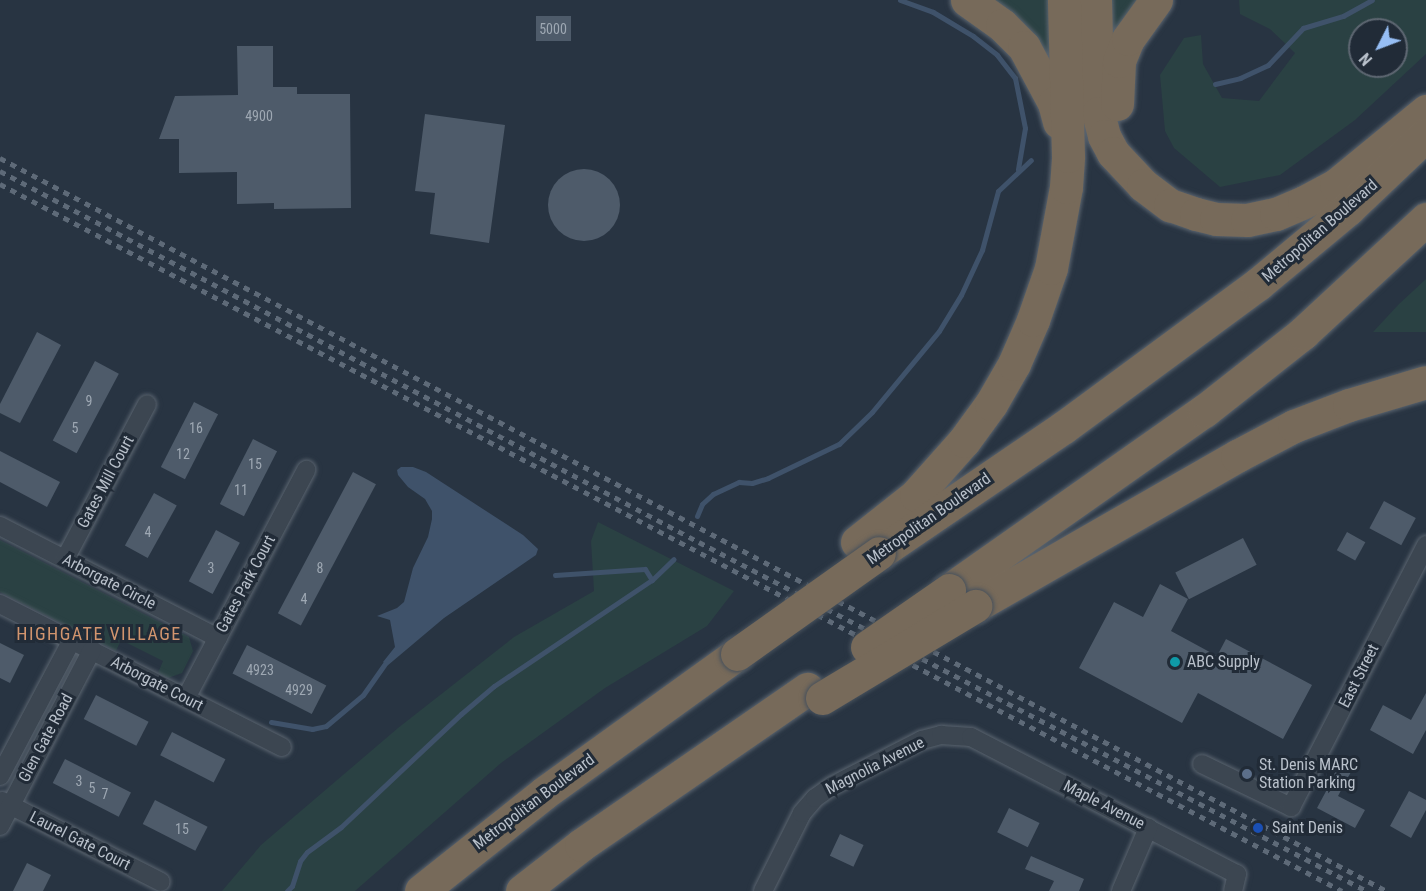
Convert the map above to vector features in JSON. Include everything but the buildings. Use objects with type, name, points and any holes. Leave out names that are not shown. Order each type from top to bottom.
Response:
[{"type":"highway","points":[[967,0],[1002,25],[1024,47],[1054,103],[1068,156]]},
{"type":"highway","points":[[868,548],[938,472],[991,404],[1014,364],[1033,320],[1051,268],[1060,230],[1068,156],[1064,0]]},
{"type":"highway","points":[[1095,0],[1098,113],[1104,136],[1113,153],[1143,185],[1170,205],[1216,219],[1247,220],[1276,214],[1336,185],[1426,111]]},
{"type":"highway","points":[[1143,185],[1121,129],[1116,82],[1119,61],[1128,39],[1156,0]]},
{"type":"highway","name":"Metropolitan Boulevard","points":[[421,891],[727,648],[868,548],[1064,427],[1258,284],[1348,209],[1426,135]]},
{"type":"highway","points":[[522,891],[581,845],[646,801],[962,598],[1303,333],[1426,219]]},
{"type":"highway","points":[[962,598],[1294,426],[1348,405],[1426,382]]},
{"type":"highway","points":[[414,891],[535,780],[727,648]]},
{"type":"street","name":"Gates Mill Court","points":[[64,559],[147,404]]},
{"type":"street","name":"Gates Park Court","points":[[186,698],[306,470]]},
{"type":"street","name":"Arborgate Circle","points":[[0,526],[218,638]]},
{"type":"street","name":"East Street","points":[[1202,764],[1292,807],[1426,545]]},
{"type":"street","name":"Arborgate Court","points":[[0,604],[282,747]]},
{"type":"street","name":"Glen Gate Road","points":[[0,776],[72,640]]},
{"type":"street","name":"Glen Gate Road","points":[[0,826],[5,803],[92,650]]},
{"type":"street","name":"Magnolia Avenue","points":[[763,891],[802,813],[815,798],[832,786],[922,740],[941,735],[971,737]]},
{"type":"street","name":"Maple Avenue","points":[[971,737],[1148,828],[1235,882]]},
{"type":"street","name":"Laurel Gate Court","points":[[5,803],[161,882]]},
{"type":"street","points":[[1121,891],[1148,828]]},
{"type":"green space","points":[[981,0],[1053,0],[1056,83]]},
{"type":"green space","points":[[1107,0],[1145,0],[1115,49]]},
{"type":"green space","points":[[1239,0],[1426,0],[1426,54],[1408,71],[1408,18],[1348,18],[1348,78],[1400,78],[1355,120],[1280,175],[1220,187],[1174,148],[1165,131],[1160,75],[1184,38],[1201,35],[1203,64],[1222,98],[1259,101],[1295,53],[1270,29],[1240,14]]},
{"type":"green space","points":[[1426,279],[1426,332],[1373,332],[1399,304]]},
{"type":"green space","points":[[598,522],[734,591],[707,626],[605,688],[501,763],[355,891],[222,891],[261,845],[398,728],[514,637],[594,591],[591,541]]},
{"type":"green space","points":[[0,540],[189,637],[193,651],[182,673],[168,678],[158,673],[163,661],[121,640],[116,651],[0,592]]},
{"type":"water","points":[[401,467],[413,467],[426,472],[523,535],[538,549],[536,555],[444,618],[387,666],[383,662],[395,647],[390,620],[377,616],[397,608],[404,602],[413,568],[428,537],[432,519],[432,511],[425,499],[408,487],[398,475],[397,470]]},
{"type":"waterway","points":[[900,0],[933,12],[973,36],[997,55],[1015,78],[1025,128],[1018,169]]},
{"type":"waterway","points":[[1215,84],[1240,78],[1268,65],[1303,28],[1343,16],[1372,0]]},
{"type":"waterway","points":[[697,516],[702,504],[713,494],[739,482],[752,483],[768,478],[839,444],[872,412],[939,331],[961,295],[982,250],[998,191],[1031,160]]},
{"type":"waterway","points":[[287,891],[292,886],[300,861],[307,852],[341,827],[461,714],[494,686],[652,580],[674,559]]},
{"type":"waterway","points":[[555,575],[645,569],[652,580]]},
{"type":"waterway","points":[[271,722],[312,729],[326,726],[363,695],[384,665]]},
{"type":"railway","points":[[0,158],[1387,891]]},
{"type":"railway","points":[[0,171],[699,542],[1367,891]]},
{"type":"railway","points":[[0,184],[1342,891]]},
{"type":"place","name":"ABC Supply","points":[[1175,662]]},
{"type":"place","name":"St. Denis MARC Station Parking","points":[[1247,774]]},
{"type":"place","name":"Saint Denis","points":[[1258,828]]},
{"type":"district","name":"HIGHGATE VILLAGE","points":[[99,634]]}]
